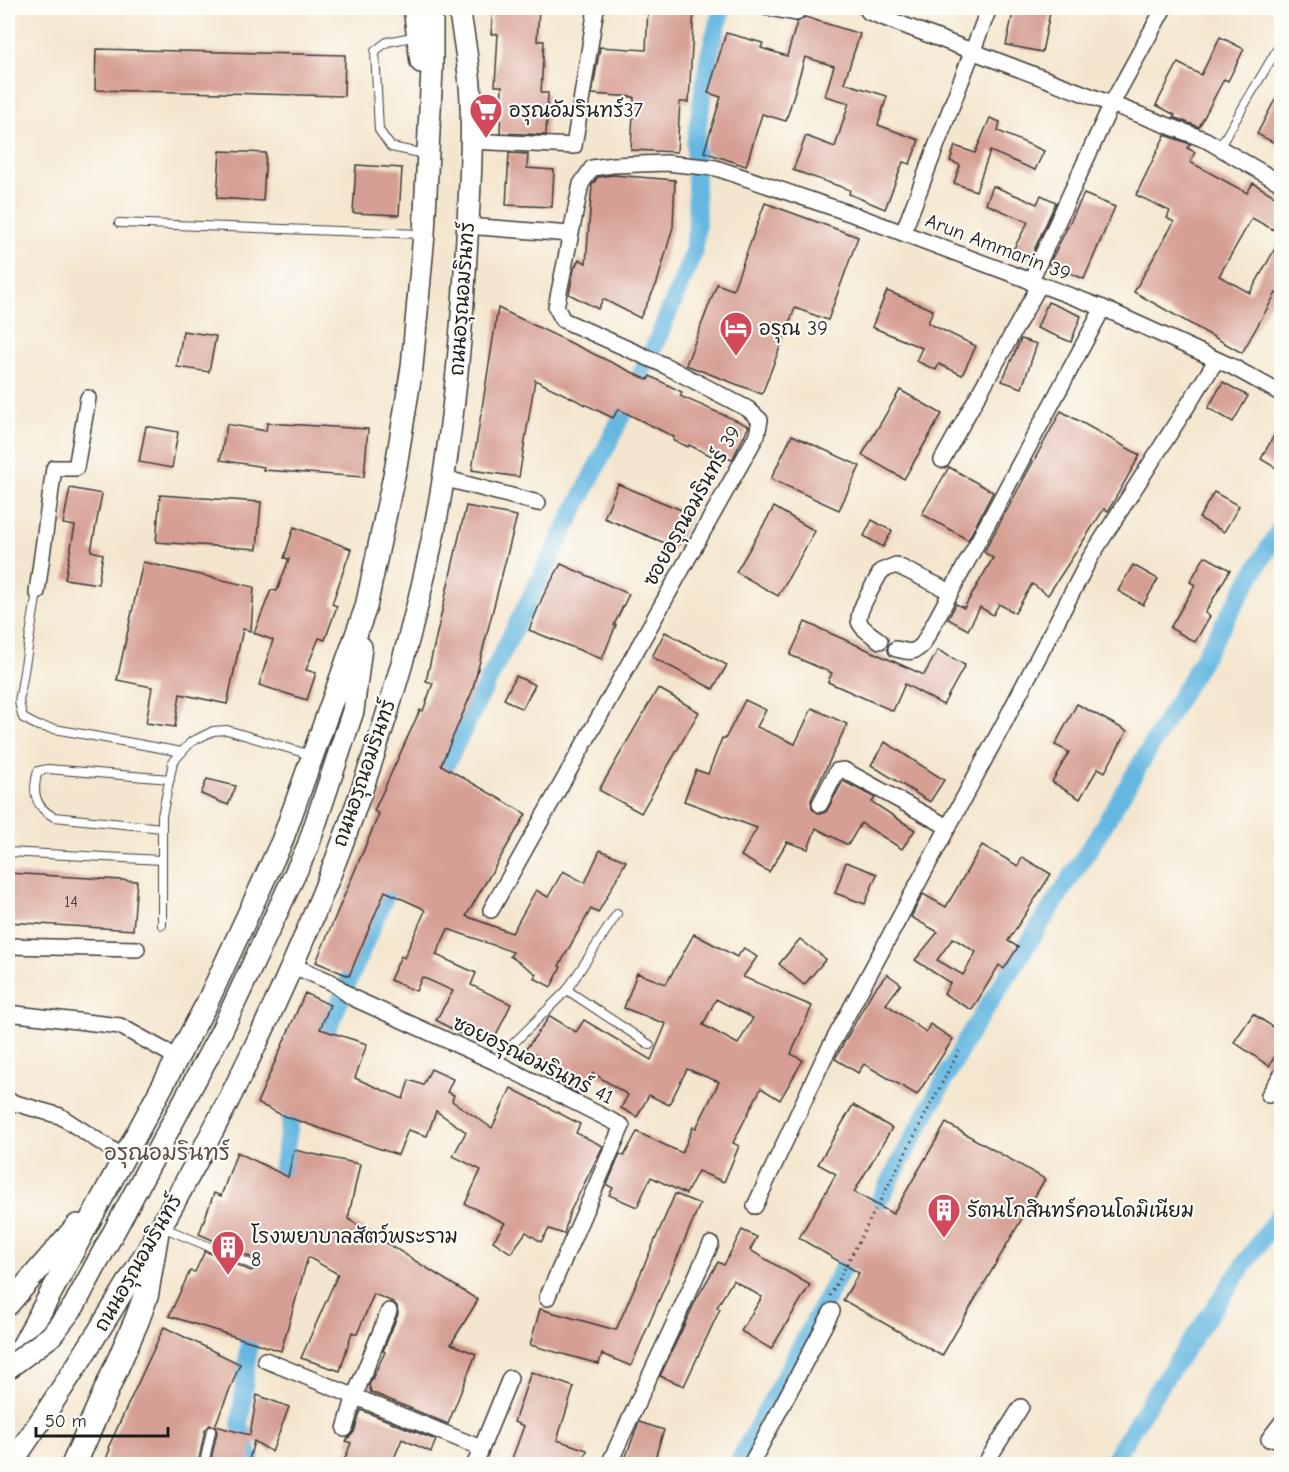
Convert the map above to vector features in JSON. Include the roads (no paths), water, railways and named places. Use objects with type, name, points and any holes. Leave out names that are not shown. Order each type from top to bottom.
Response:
[{"type":"main road","points":[[414,8],[429,147]]},
{"type":"main road","points":[[8,1368],[51,1336],[74,1305],[125,1215],[221,1032],[308,846],[352,711],[366,607],[396,466],[412,367],[429,147],[432,8]]},
{"type":"main road","name":"ถนนอรุณอมรินทร์","points":[[11,1464],[74,1374],[159,1231],[229,1098],[291,964],[327,879],[383,724],[428,558],[443,478],[455,392],[467,226],[471,99],[459,8]]},
{"type":"main road","points":[[471,99],[475,8]]},
{"type":"main road","points":[[8,1373],[178,1058],[282,841],[366,607]]},
{"type":"main road","points":[[8,1305],[109,1188]]},
{"type":"main road","points":[[74,1464],[137,1320],[146,1294],[159,1231]]},
{"type":"street","points":[[470,141],[574,146],[596,8]]},
{"type":"street","points":[[769,8],[796,13]]},
{"type":"street","points":[[866,8],[869,12],[972,53],[1112,103],[1206,140],[1281,184]]},
{"type":"street","points":[[903,233],[989,8]]},
{"type":"street","points":[[942,460],[1034,284],[1112,103],[1164,8]]},
{"type":"street","name":"Arun Ammarin 39","points":[[570,234],[581,184],[592,168],[613,165],[689,164],[716,168],[903,233],[1103,308],[1233,367],[1281,394]]},
{"type":"street","points":[[467,226],[570,234]]},
{"type":"street","name":"ซอยอรุณอมรินทร์ 39","points":[[491,909],[757,435],[760,420],[748,409],[664,365],[563,320],[556,307],[570,234]]},
{"type":"street","points":[[896,649],[910,652],[918,650],[1103,308]]},
{"type":"street","points":[[755,1206],[823,1060],[1090,558],[1216,361]]},
{"type":"street","points":[[37,592],[54,468],[76,468],[88,398]]},
{"type":"street","points":[[443,478],[538,503]]},
{"type":"street","points":[[880,641],[859,621],[861,611],[881,571],[896,565],[949,591]]},
{"type":"street","points":[[820,804],[837,771],[844,770],[948,827]]},
{"type":"street","points":[[8,946],[137,949]]},
{"type":"street","name":"ซอยอรุณอมรินทร์ 41","points":[[291,964],[622,1126],[547,1298]]},
{"type":"street","points":[[8,1013],[120,1026],[178,1058]]},
{"type":"street","points":[[1269,1095],[1281,1074]]},
{"type":"street","points":[[8,1101],[60,1116],[125,1158]]},
{"type":"street","points":[[609,1464],[711,1244]]},
{"type":"street","points":[[751,1464],[829,1308]]},
{"type":"street","points":[[345,1429],[355,1395],[389,1311]]},
{"type":"street","points":[[265,1360],[481,1448]]},
{"type":"street","points":[[475,1464],[510,1378]]},
{"type":"street","points":[[985,1464],[1021,1407]]},
{"type":"street","points":[[1269,1439],[1281,1422]]},
{"type":"lane","points":[[418,36],[387,42],[375,51],[379,130],[391,147],[429,147]]},
{"type":"lane","points":[[1219,148],[1281,41]]},
{"type":"lane","points":[[119,223],[424,234]]},
{"type":"lane","points":[[37,592],[19,702],[23,718],[38,726],[182,752]]},
{"type":"lane","points":[[162,925],[162,828],[173,762],[191,742],[213,731],[227,730],[313,755]]},
{"type":"lane","points":[[162,828],[54,817],[45,813],[36,801],[34,783],[38,771],[48,769],[170,779]]},
{"type":"lane","points":[[8,852],[162,860]]},
{"type":"lane","points":[[495,1062],[567,990],[617,914]]},
{"type":"lane","points":[[567,990],[650,1045]]},
{"type":"lane","points":[[159,1231],[253,1265]]},
{"type":"lane","points":[[204,1464],[211,1431]]},
{"type":"waterway","points":[[434,788],[613,434],[659,336],[693,254],[697,225],[695,145],[708,59],[722,8]]},
{"type":"waterway","points":[[737,1464],[967,1038],[1100,832],[1282,525]]},
{"type":"waterway","points":[[318,1052],[396,871]]},
{"type":"waterway","points":[[277,1198],[292,1113],[299,1096]]},
{"type":"waterway","points":[[1111,1464],[1153,1396],[1282,1210]]},
{"type":"waterway","points":[[252,1316],[240,1425],[252,1464]]},
{"type":"place","name":"อรุณอัมรินทร์37","points":[[486,139]]},
{"type":"place","name":"อรุณ 39","points":[[736,357]]},
{"type":"place","name":"รัตนโกสินทร์คอนโดมิเนียม","points":[[944,1239]]},
{"type":"place","name":"โรงพยาบาลสัตว์พระราม 8","points":[[228,1276]]},
{"type":"district","name":"อรุณอมรินทร์","points":[[167,1153]]}]
